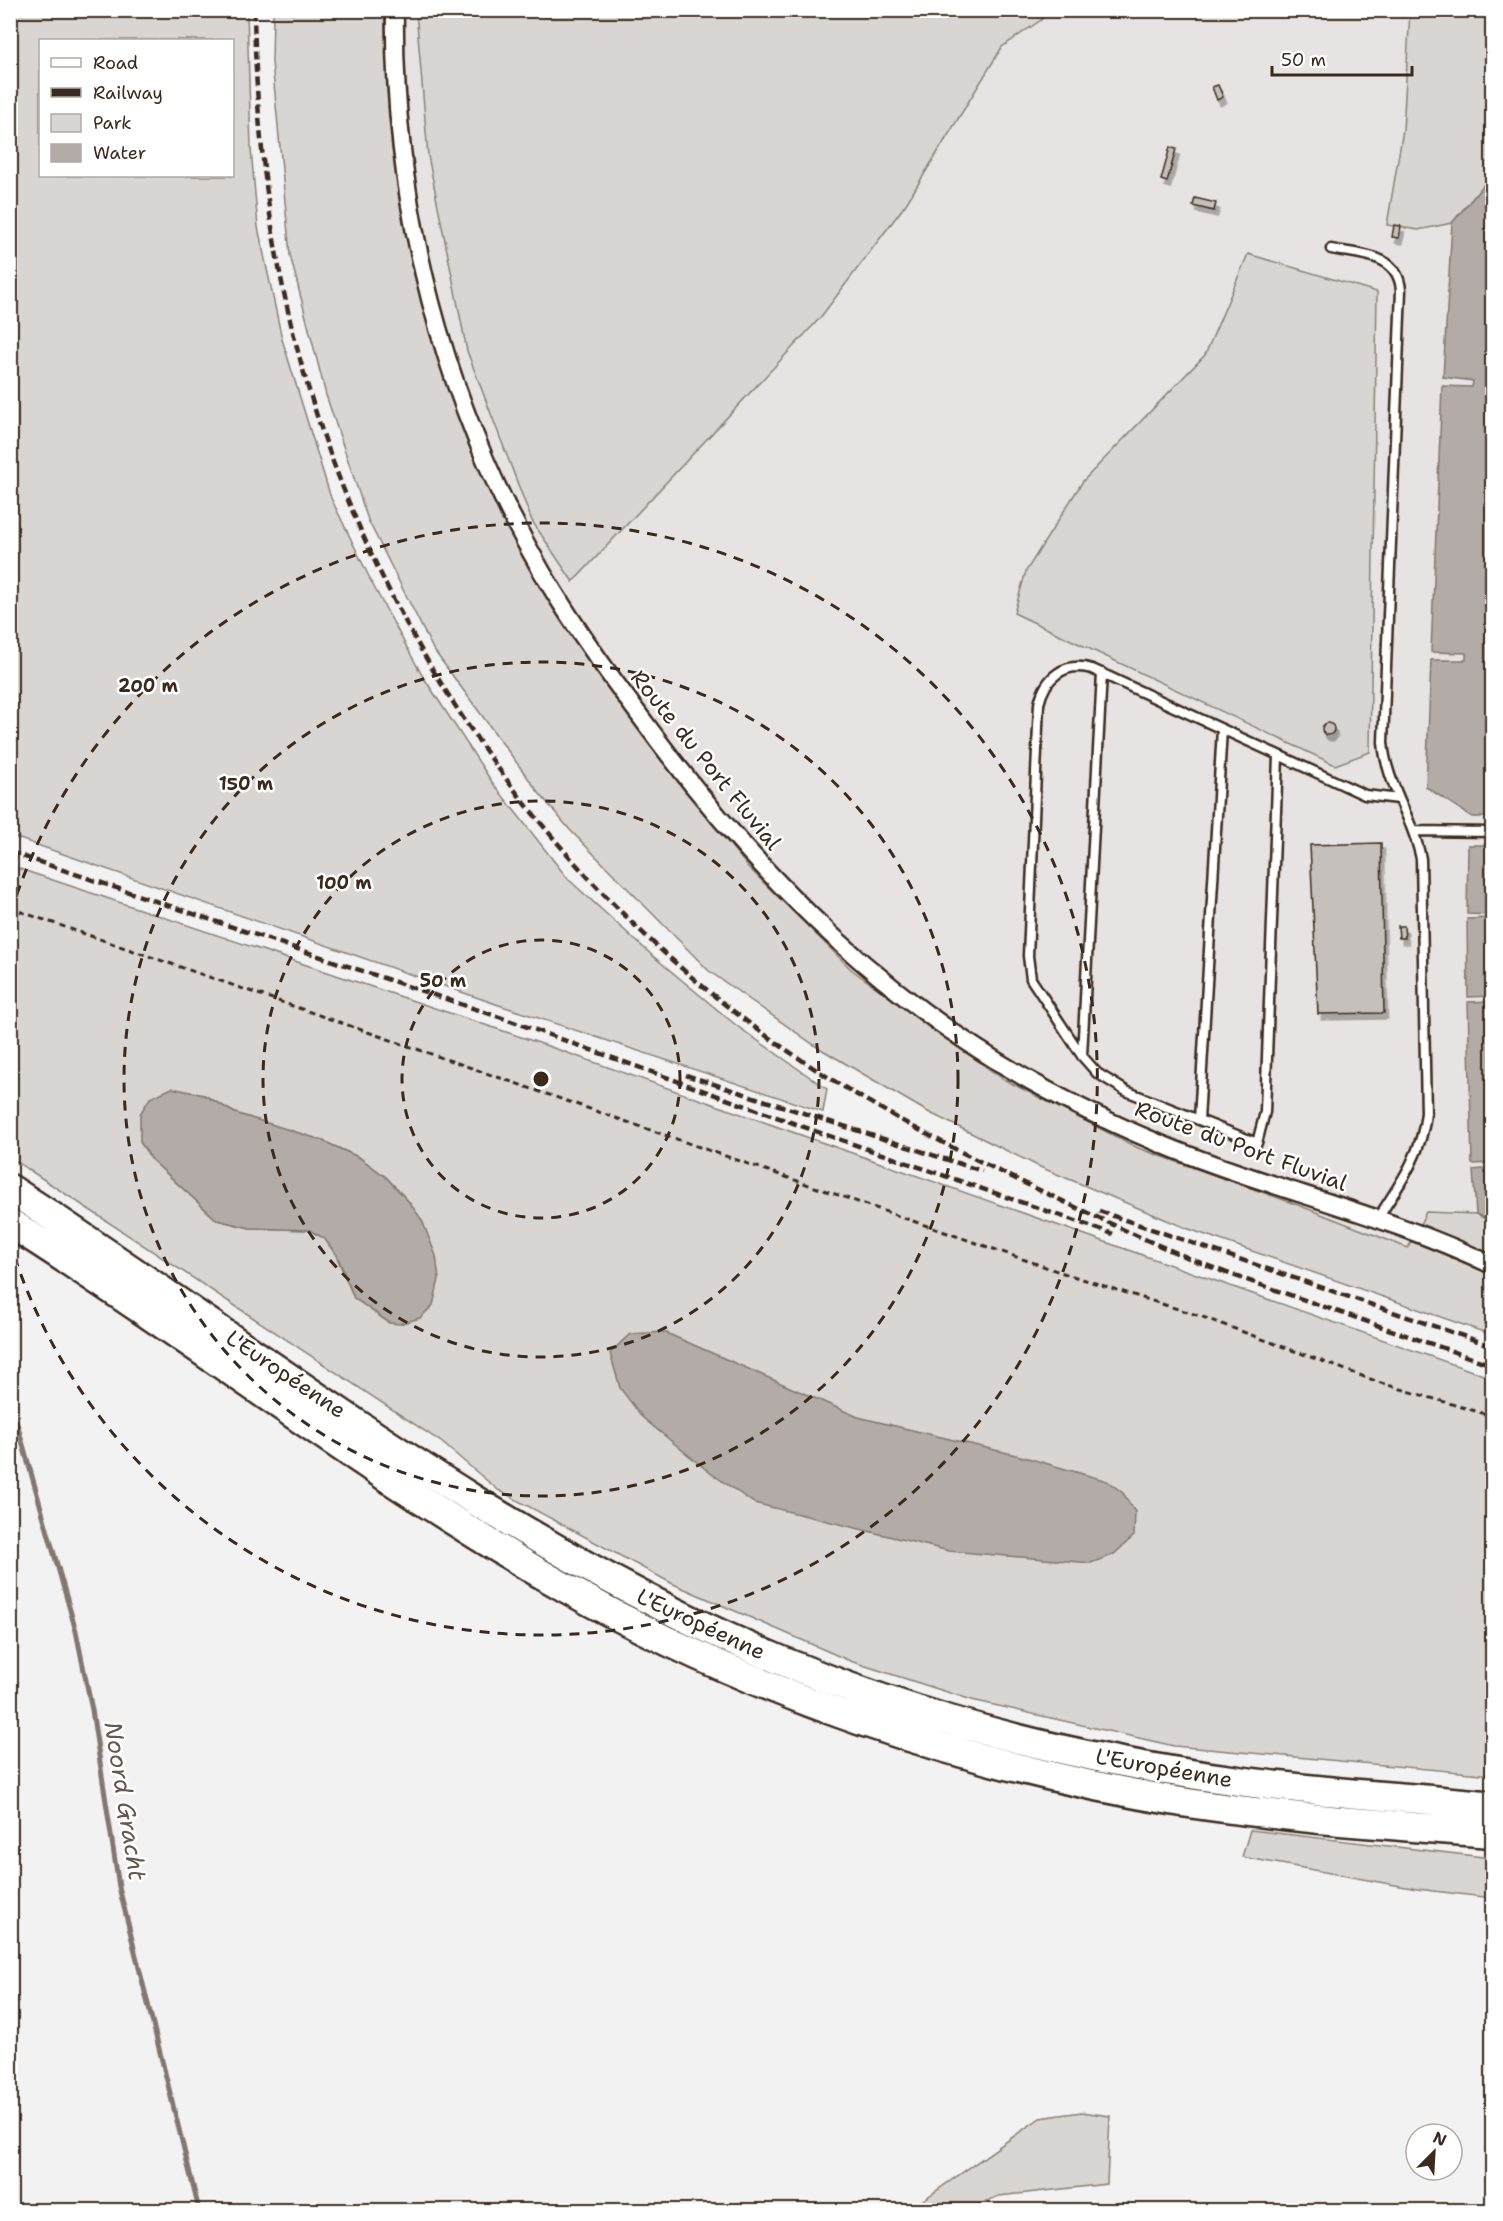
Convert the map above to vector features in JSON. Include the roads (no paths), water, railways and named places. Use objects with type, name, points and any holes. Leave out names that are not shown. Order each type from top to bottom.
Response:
[{"type":"highway","name":"L'Européenne","points":[[10,1189],[494,1513],[619,1585],[761,1652],[851,1687],[953,1720],[1130,1764],[1266,1785],[1492,1806]]},
{"type":"highway","name":"L'Européenne","points":[[10,1223],[420,1498],[520,1561],[650,1632],[788,1694],[964,1753],[1111,1789],[1258,1813],[1492,1833]]},
{"type":"street","name":"Route du Port Fluvial","points":[[395,10],[398,109],[413,220],[427,286],[442,338],[473,427],[512,515],[556,596],[632,705],[703,798],[784,892],[857,960],[922,1011],[1005,1066],[1073,1104],[1166,1146],[1235,1172],[1378,1218],[1492,1265]]},
{"type":"lane","points":[[1331,249],[1386,261],[1398,273],[1401,284],[1383,742],[1386,766],[1414,831],[1422,873],[1426,1113],[1423,1138],[1414,1160],[1378,1218]]},
{"type":"lane","points":[[1278,756],[1264,1120],[1257,1143],[1116,1086],[1097,1073],[1082,1056],[1031,979],[1028,965],[1039,704],[1046,685],[1059,671],[1077,666],[1102,673],[1365,795],[1399,799]]},
{"type":"lane","points":[[1082,1056],[1102,673]]},
{"type":"lane","points":[[1199,1120],[1222,729]]},
{"type":"lane","points":[[1414,831],[1492,832]]},
{"type":"water","points":[[1492,175],[1492,817],[1472,817],[1426,787],[1431,660],[1466,660],[1466,653],[1431,652],[1442,386],[1472,387],[1473,381],[1443,377],[1452,223]]},
{"type":"water","points":[[1468,845],[1492,845],[1492,915],[1467,914]]},
{"type":"water","points":[[1492,918],[1492,996],[1468,997],[1467,919]]},
{"type":"water","points":[[1492,1001],[1492,1163],[1472,1164],[1468,1002]]},
{"type":"water","points":[[172,1088],[204,1095],[235,1113],[321,1140],[360,1158],[386,1177],[422,1220],[436,1256],[439,1279],[433,1305],[420,1318],[399,1324],[390,1323],[354,1298],[337,1255],[324,1238],[309,1230],[250,1228],[217,1220],[152,1160],[140,1142],[140,1114],[150,1098]]},
{"type":"water","points":[[1492,1168],[1492,1222],[1476,1214],[1473,1170]]},
{"type":"water","points":[[664,1332],[858,1417],[1024,1457],[1107,1481],[1123,1493],[1135,1512],[1134,1536],[1114,1554],[1091,1563],[949,1551],[754,1503],[709,1472],[643,1418],[620,1388],[610,1353],[630,1334]]},
{"type":"waterway","name":"Noord Gracht","points":[[10,1399],[76,1631],[92,1710],[119,1887],[199,2210]]},
{"type":"railway","points":[[254,10],[261,142],[272,230],[300,359],[331,456],[370,550],[416,641],[470,728],[530,810],[597,887],[670,958],[749,1023],[785,1049],[859,1096],[975,1159],[1140,1237],[1227,1273]]},
{"type":"railway","points":[[10,852],[508,1020],[818,1132],[1113,1234]]},
{"type":"railway","points":[[686,1075],[982,1171]]},
{"type":"railway","points":[[1099,1211],[1492,1346]]},
{"type":"railway","points":[[1221,1271],[1492,1365]]}]
